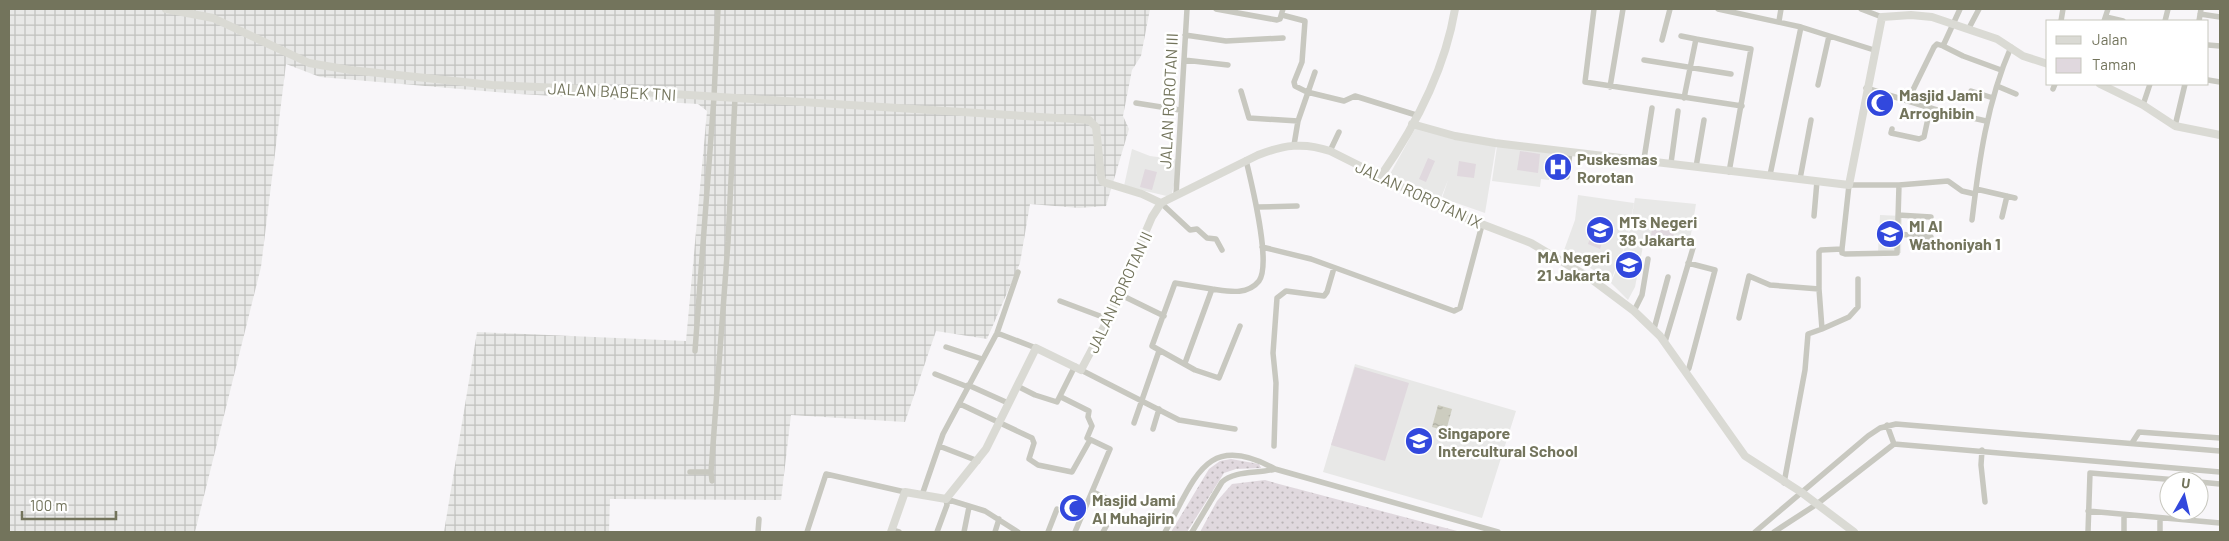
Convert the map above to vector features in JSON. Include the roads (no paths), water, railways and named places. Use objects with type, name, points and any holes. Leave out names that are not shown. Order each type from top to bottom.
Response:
[{"type":"street","name":"JALAN BABEK TNI","points":[[166,9],[213,18],[289,55],[328,67],[492,85],[1089,120],[1094,124],[1103,182],[1142,194],[1161,203]]},
{"type":"street","points":[[695,351],[716,97],[718,9]]},
{"type":"street","name":"JALAN ROROTAN III","points":[[1176,195],[1187,9]]},
{"type":"street","points":[[1216,9],[1277,20],[1282,12],[1306,21],[1302,62],[1294,83],[1307,92],[1344,101],[1355,96],[1416,115]]},
{"type":"street","points":[[1380,177],[1412,124],[1442,62],[1455,9]]},
{"type":"street","points":[[1594,9],[1585,81],[1742,106]]},
{"type":"street","points":[[1610,86],[1623,9]]},
{"type":"street","points":[[1662,40],[1670,9]]},
{"type":"street","points":[[1718,9],[1801,27],[1874,50]]},
{"type":"street","points":[[1781,9],[1781,22]]},
{"type":"street","points":[[1861,9],[1882,17],[1913,12],[1932,17],[1997,39],[2023,56],[2046,63]]},
{"type":"street","points":[[1943,46],[1960,9]]},
{"type":"street","points":[[1968,28],[1979,9]]},
{"type":"street","points":[[2105,19],[2108,9]]},
{"type":"street","points":[[2201,12],[2220,17]]},
{"type":"street","points":[[1882,17],[1866,88],[1849,185],[1842,253],[1894,254],[1897,252],[1899,185]]},
{"type":"street","points":[[1770,175],[1801,27]]},
{"type":"street","points":[[1185,35],[1226,41],[1282,38]]},
{"type":"street","points":[[1681,36],[1751,48],[1752,51],[1729,172]]},
{"type":"street","points":[[1818,85],[1830,36]]},
{"type":"street","points":[[1684,98],[1696,39]]},
{"type":"street","points":[[1908,100],[1937,44],[2001,70]]},
{"type":"street","points":[[1972,220],[1986,121],[2001,70],[2011,47]]},
{"type":"street","points":[[1184,60],[1228,65]]},
{"type":"street","points":[[1644,60],[1731,74]]},
{"type":"street","points":[[1294,145],[1298,121],[1315,72]]},
{"type":"street","points":[[2102,85],[2143,105],[2176,126],[2220,135]]},
{"type":"street","points":[[2143,105],[2150,85]]},
{"type":"street","points":[[2176,126],[2185,85]]},
{"type":"street","points":[[1997,86],[2016,94]]},
{"type":"street","points":[[1866,88],[1937,110]]},
{"type":"street","points":[[1241,91],[1249,118],[1298,121]]},
{"type":"street","points":[[1971,91],[1993,98]]},
{"type":"street","points":[[712,481],[709,472],[728,242],[733,98]]},
{"type":"street","points":[[1136,104],[1180,110]]},
{"type":"street","points":[[1644,159],[1652,108]]},
{"type":"street","points":[[1892,129],[1891,134],[1924,137],[1930,109]]},
{"type":"street","points":[[1671,163],[1678,111]]},
{"type":"street","points":[[1964,116],[1986,121]]},
{"type":"street","points":[[1696,167],[1704,120]]},
{"type":"street","points":[[1800,179],[1811,120]]},
{"type":"street","points":[[1412,124],[1455,136],[1570,152],[1644,159],[1729,172],[1849,185],[1899,185],[1948,181],[1963,191],[2015,198]]},
{"type":"street","points":[[1330,151],[1339,132]]},
{"type":"street","name":"JALAN ROROTAN IX","points":[[1161,203],[1272,149],[1294,145],[1315,146],[1330,151],[1482,225],[1531,243],[1557,256],[1634,311],[1654,329],[1687,370],[1745,456],[1786,478]]},
{"type":"street","points":[[1567,177],[1570,152]]},
{"type":"street","points":[[1240,326],[1219,378],[1195,370],[1185,363],[1159,351],[1152,345],[1175,282],[1236,293],[1258,282],[1261,275],[1262,246],[1258,207],[1246,160]]},
{"type":"street","points":[[1814,216],[1817,181]]},
{"type":"street","points":[[2002,217],[2007,196]]},
{"type":"street","points":[[1161,203],[1190,230],[1197,229],[1207,238],[1215,238],[1222,250]]},
{"type":"street","name":"JALAN ROROTAN II","points":[[1036,348],[1078,368],[1108,319],[1152,218],[1161,203]]},
{"type":"street","points":[[1258,207],[1297,206]]},
{"type":"street","points":[[1898,215],[1931,217]]},
{"type":"street","points":[[1262,246],[1311,259],[1454,311],[1460,308],[1482,225]]},
{"type":"street","points":[[1898,234],[1931,237]]},
{"type":"street","points":[[1665,342],[1692,248]]},
{"type":"street","points":[[1822,329],[1819,252],[1821,250],[1842,249]]},
{"type":"street","points":[[1634,311],[1642,295],[1648,259]]},
{"type":"street","points":[[1687,370],[1715,270],[1688,263]]},
{"type":"street","points":[[1274,446],[1276,382],[1273,353],[1276,298],[1286,291],[1324,296],[1334,268]]},
{"type":"street","points":[[922,496],[939,446],[968,386],[997,333],[1018,272]]},
{"type":"street","points":[[1739,318],[1749,276],[1770,285],[1819,289]]},
{"type":"street","points":[[1654,329],[1668,277]]},
{"type":"street","points":[[1854,532],[1801,492],[1786,478],[1805,370],[1808,336],[1810,332],[1822,329],[1849,317],[1858,307],[1858,279]]},
{"type":"street","points":[[1185,363],[1212,289]]},
{"type":"street","points":[[1119,294],[1164,316]]},
{"type":"street","points":[[1060,301],[1108,319]]},
{"type":"street","points":[[936,532],[946,505],[946,499],[978,461],[1036,348],[997,333]]},
{"type":"street","points":[[946,347],[982,359]]},
{"type":"street","points":[[1134,423],[1159,351]]},
{"type":"street","points":[[1059,399],[1078,368],[1179,420],[1235,429]]},
{"type":"street","points":[[935,374],[1008,403]]},
{"type":"street","points":[[1016,386],[1035,396],[1059,399],[1089,411],[1088,417],[1092,426],[1087,438],[1110,449],[1075,532]]},
{"type":"street","points":[[960,404],[1030,436],[1034,441],[1029,454],[1030,460],[1038,465],[1054,467],[1069,472],[1075,468],[1090,440]]},
{"type":"street","points":[[1153,429],[1159,409]]},
{"type":"street","points":[[1755,532],[1868,436],[1888,425],[1896,424],[2220,451]]},
{"type":"street","points":[[1888,425],[1894,444]]},
{"type":"street","points":[[2132,443],[2139,432],[2220,438]]},
{"type":"street","points":[[1774,532],[1817,504],[1894,444],[1982,450],[2220,472]]},
{"type":"street","points":[[939,446],[978,461]]},
{"type":"street","points":[[1982,450],[1981,465],[1985,502]]},
{"type":"street","points":[[1165,532],[1204,466],[1215,457],[1237,454],[1262,462],[1275,469],[1498,532]]},
{"type":"street","points":[[1192,532],[1222,482],[1228,476],[1260,473],[1275,469]]},
{"type":"street","points":[[692,472],[709,472]]},
{"type":"street","points":[[2088,532],[2089,476],[2093,472],[2159,478]]},
{"type":"street","points":[[807,532],[826,474],[922,496],[946,499],[985,512],[1018,532]]},
{"type":"street","points":[[894,531],[905,492]]},
{"type":"street","points":[[1093,492],[1106,498]]},
{"type":"street","points":[[964,532],[969,507]]},
{"type":"street","points":[[1048,532],[1057,508]]},
{"type":"street","points":[[2088,511],[2159,518]]},
{"type":"street","points":[[2124,515],[2124,532]]},
{"type":"street","points":[[1776,516],[1784,525]]},
{"type":"street","points":[[758,532],[759,519]]},
{"type":"street","points":[[995,532],[999,519]]},
{"type":"street","points":[[2196,521],[2220,523]]},
{"type":"street","points":[[1103,532],[1108,523]]},
{"type":"water","points":[[1438,405],[1452,409],[1446,431],[1432,427]]},
{"type":"place","name":"Masjid Jami Arroghibin","points":[[1880,103]]},
{"type":"place","name":"Puskesmas Rorotan","points":[[1558,167]]},
{"type":"place","name":"MTs Negeri 38 Jakarta","points":[[1600,230]]},
{"type":"place","name":"MI Al Wathoniyah 1","points":[[1890,234]]},
{"type":"place","name":"MA Negeri 21 Jakarta","points":[[1629,265]]},
{"type":"place","name":"Singapore Intercultural School","points":[[1419,441]]},
{"type":"place","name":"Masjid Jami Al Muhajirin","points":[[1073,508]]}]
